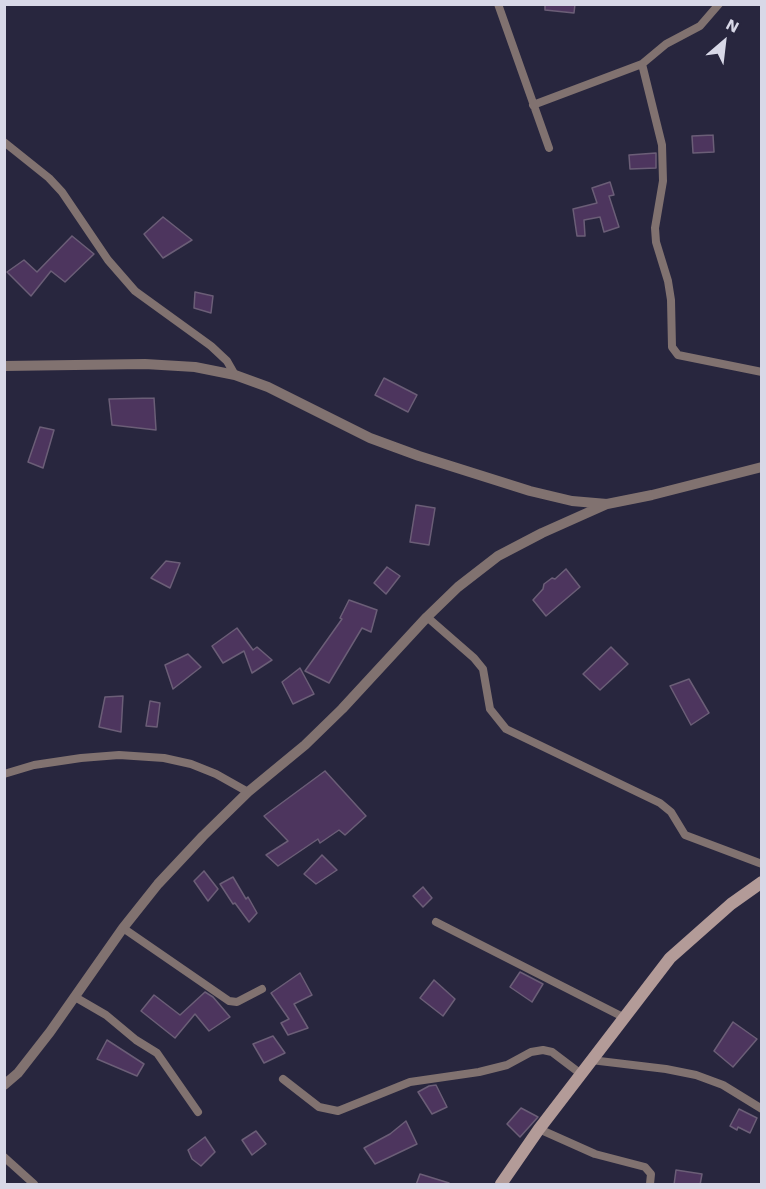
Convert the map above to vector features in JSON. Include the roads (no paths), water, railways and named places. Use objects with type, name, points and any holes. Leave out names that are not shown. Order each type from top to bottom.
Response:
[{"type":"main road","points":[[501,1185],[539,1128],[670,958],[731,904],[762,882]]},
{"type":"street","points":[[498,4],[549,148]]},
{"type":"street","points":[[533,105],[642,64],[666,44],[700,26],[719,4]]},
{"type":"street","points":[[642,64],[662,145],[663,181],[655,228],[656,242],[668,281],[671,300],[672,347],[678,355],[762,372]]},
{"type":"street","points":[[4,142],[49,178],[62,192],[108,260],[135,291],[211,346],[227,361],[235,375]]},
{"type":"street","points":[[4,366],[145,363],[195,367],[235,375],[268,387],[370,438],[419,456],[530,491],[572,501],[607,504]]},
{"type":"street","points":[[4,1085],[18,1073],[123,928],[158,884],[249,792],[305,745],[342,709],[458,587],[498,556],[542,533],[607,504],[762,467]]},
{"type":"street","points":[[427,617],[474,658],[483,669],[490,709],[506,729],[660,803],[670,812],[685,835],[762,864]]},
{"type":"street","points":[[4,774],[34,765],[81,758],[119,755],[164,758],[191,764],[216,774],[249,792]]},
{"type":"street","points":[[436,922],[623,1017]]},
{"type":"street","points":[[123,928],[229,1001],[237,1002],[262,989]]},
{"type":"street","points":[[75,997],[106,1015],[136,1040],[157,1053],[198,1112]]},
{"type":"street","points":[[283,1079],[319,1107],[338,1111],[410,1082],[479,1072],[507,1065],[531,1052],[543,1050],[552,1052],[581,1074]]},
{"type":"street","points":[[591,1060],[696,1075],[723,1085],[762,1108]]},
{"type":"street","points":[[539,1128],[595,1154],[645,1167],[651,1174],[650,1185]]},
{"type":"street","points":[[4,1157],[34,1185]]}]
